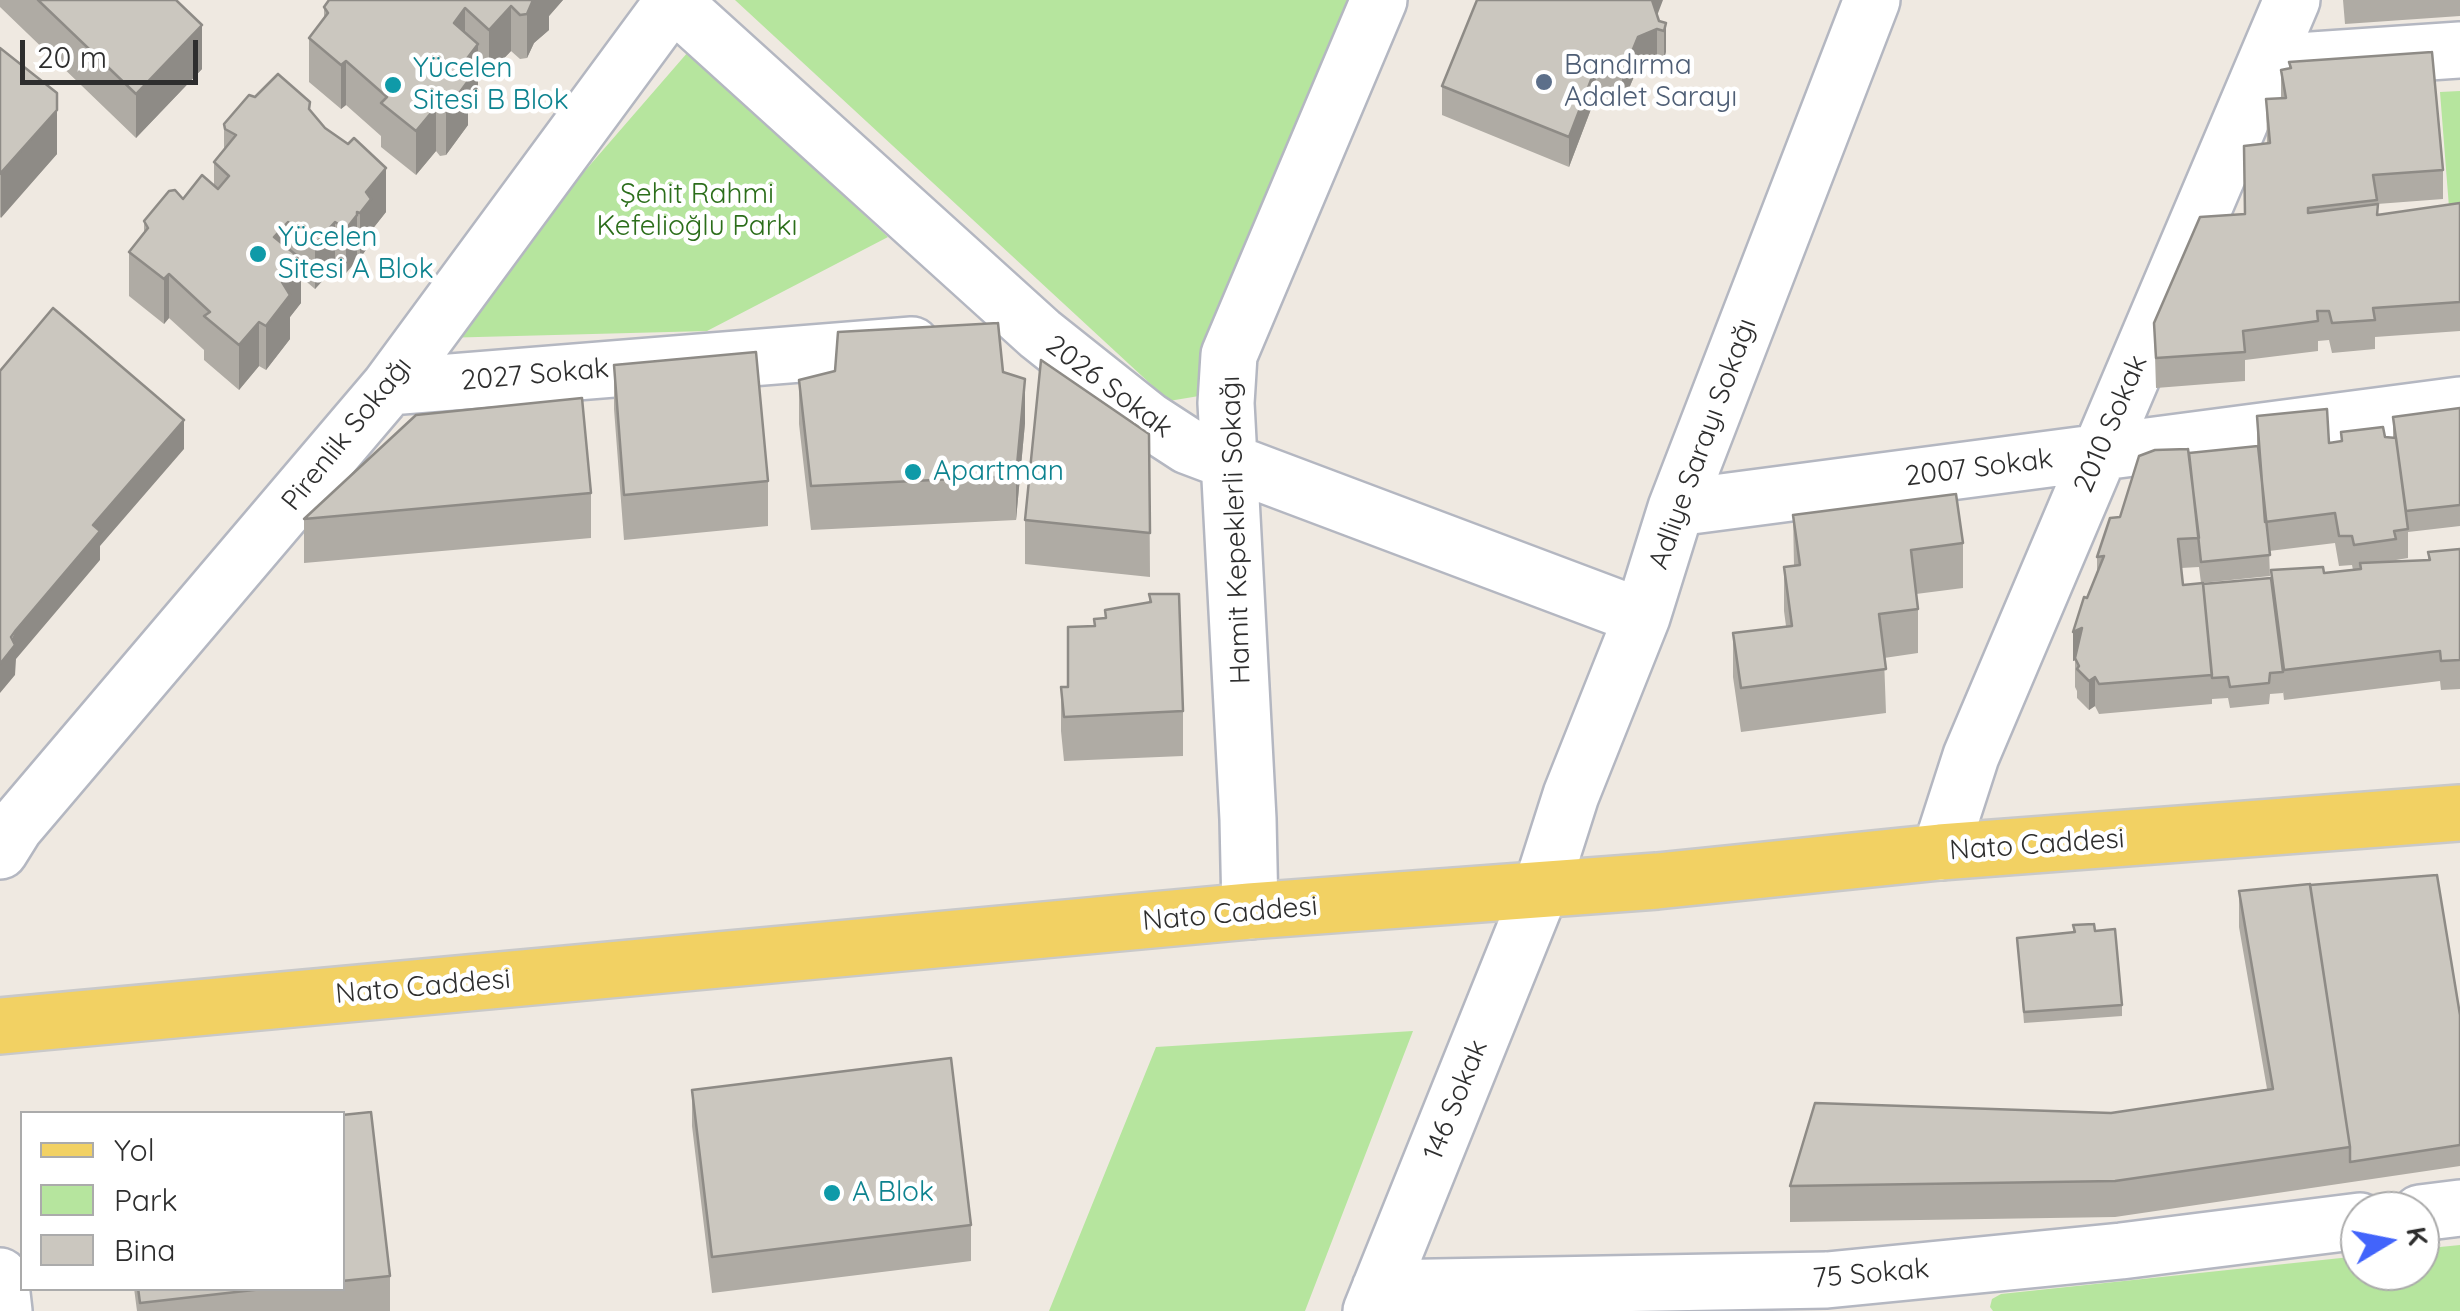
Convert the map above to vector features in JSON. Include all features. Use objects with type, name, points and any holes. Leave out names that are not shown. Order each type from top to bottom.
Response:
[{"type":"main road","name":"Nato Caddesi","points":[[0,1026],[1250,911],[1656,881],[1940,852],[2460,813]]},
{"type":"street","name":"Hamit Kepeklerli Sokağı","points":[[1250,911],[1232,461],[1226,403],[1229,356],[1380,0]]},
{"type":"street","name":"Adliye Sarayı Sokağı","points":[[1540,889],[1571,795],[1642,617],[1676,508],[1872,0]]},
{"type":"street","name":"2010 Sokak","points":[[1940,852],[1970,756],[2292,0]]},
{"type":"street","name":"2026 Sokak","points":[[673,1],[1040,334],[1174,438],[1642,617]]},
{"type":"street","name":"Pirenlik Sokağı","points":[[0,851],[15,827],[389,387],[673,1]]},
{"type":"street","points":[[2262,64],[2460,50]]},
{"type":"street","name":"2027 Sokak","points":[[389,387],[1040,334]]},
{"type":"street","name":"2007 Sokak","points":[[1676,508],[2460,405]]},
{"type":"street","name":"146 Sokak","points":[[1376,1300],[1540,889]]},
{"type":"street","name":"75 Sokak","points":[[1376,1300],[1827,1280],[2121,1251],[2340,1224]]},
{"type":"street","points":[[0,1276],[4,1311]]},
{"type":"street","points":[[1827,1280],[1886,1311]]},
{"type":"green space","points":[[735,0],[1347,0],[1199,396],[1169,401]]},
{"type":"green space","name":"Şehit Rahmi Kefelioğlu Parkı","points":[[688,52],[888,237],[707,331],[440,338]]},
{"type":"green space","points":[[2460,91],[2460,219],[2450,220],[2440,92]]},
{"type":"green space","points":[[1413,1031],[1305,1311],[1049,1311],[1156,1047]]},
{"type":"green space","points":[[2460,1245],[2460,1311],[1993,1311],[1990,1307],[1992,1299],[2001,1294],[2340,1258],[2340,1291],[2440,1291],[2440,1247]]},
{"type":"building","points":[[38,0],[176,0],[202,25],[136,94]]},
{"type":"building","points":[[329,0],[533,0],[527,14],[520,15],[511,6],[489,30],[465,8],[454,23],[478,44],[459,69],[468,81],[446,111],[440,112],[436,107],[416,131],[381,103],[387,97],[346,61],[341,65],[309,38],[328,13],[324,7]]},
{"type":"building","name":"Bandırma Adalet Sarayı","points":[[1477,0],[1652,0],[1659,21],[1666,23],[1664,31],[1657,29],[1638,37],[1622,76],[1596,67],[1569,137],[1442,86]]},
{"type":"building","points":[[0,48],[57,93],[57,110],[0,174]]},
{"type":"building","points":[[2432,52],[2443,170],[2373,175],[2377,200],[2308,208],[2308,213],[2378,204],[2377,215],[2460,203],[2460,302],[2373,308],[2375,320],[2332,323],[2329,311],[2317,311],[2318,321],[2243,331],[2245,352],[2156,358],[2154,323],[2200,217],[2245,214],[2244,146],[2270,143],[2266,99],[2286,98],[2281,70],[2291,68],[2289,62]]},
{"type":"building","name":"Yücelen Sitesi A Blok","points":[[278,74],[310,102],[309,109],[325,128],[348,144],[354,138],[386,168],[366,192],[371,199],[346,229],[335,222],[315,244],[288,222],[274,237],[301,259],[282,282],[290,295],[266,326],[259,322],[239,345],[204,316],[210,312],[169,274],[164,279],[129,252],[148,228],[144,221],[169,191],[175,190],[183,199],[202,175],[218,189],[229,176],[214,162],[236,135],[225,129],[224,124],[249,95],[255,97]]},
{"type":"building","points":[[53,308],[184,420],[93,525],[100,531],[16,630],[11,637],[15,645],[0,664],[0,371]]},
{"type":"building","name":"Apartman","points":[[998,323],[1003,372],[1025,379],[1016,476],[811,486],[799,380],[835,371],[838,332]]},
{"type":"building","points":[[756,352],[768,481],[624,495],[614,365]]},
{"type":"building","name":"Apartman","points":[[1041,360],[1149,434],[1150,533],[1025,520]]},
{"type":"building","points":[[582,398],[591,493],[304,519],[416,415]]},
{"type":"building","points":[[2460,408],[2460,505],[2406,511],[2393,417]]},
{"type":"building","points":[[2327,409],[2329,443],[2342,441],[2341,432],[2383,427],[2385,437],[2396,438],[2408,529],[2394,531],[2396,539],[2354,545],[2352,536],[2339,536],[2335,513],[2265,522],[2257,416]]},
{"type":"building","points":[[2258,446],[2270,555],[2201,562],[2189,453]]},
{"type":"building","points":[[2188,449],[2199,538],[2178,539],[2183,585],[2203,583],[2212,675],[2099,684],[2095,677],[2089,681],[2077,669],[2075,658],[2082,628],[2073,632],[2084,597],[2087,598],[2104,556],[2097,557],[2110,518],[2120,517],[2139,456],[2155,450]]},
{"type":"building","points":[[1956,494],[1963,543],[1911,550],[1918,609],[1879,614],[1886,669],[1741,688],[1733,633],[1792,626],[1784,567],[1800,565],[1793,515]]},
{"type":"building","points":[[2460,549],[2460,660],[2441,661],[2440,651],[2284,670],[2271,570],[2323,567],[2324,573],[2361,569],[2360,563],[2430,560],[2428,552]]},
{"type":"building","points":[[2271,578],[2283,672],[2270,673],[2269,683],[2230,687],[2228,677],[2212,678],[2203,584]]},
{"type":"building","points":[[1149,594],[1179,594],[1183,711],[1064,717],[1061,687],[1068,687],[1068,627],[1095,626],[1094,619],[1106,618],[1105,610],[1151,602]]},
{"type":"building","points":[[2437,875],[2460,1015],[2460,1145],[2350,1162],[2310,885]]},
{"type":"building","points":[[2310,884],[2350,1147],[2115,1181],[1790,1186],[1815,1103],[2111,1113],[2273,1089],[2239,891]]},
{"type":"building","points":[[2094,924],[2095,931],[2115,929],[2122,1005],[2024,1012],[2017,938],[2075,932],[2073,925]]},
{"type":"building","name":"A Blok","points":[[951,1058],[971,1225],[712,1257],[692,1090]]},
{"type":"building","points":[[371,1112],[390,1276],[345,1281],[345,1115]]},
{"type":"building","points":[[138,1291],[245,1291],[140,1303]]},
{"type":"place","name":"Bandırma Adalet Sarayı","points":[[1544,82]]},
{"type":"place","name":"Yücelen Sitesi B Blok","points":[[393,85]]},
{"type":"place","name":"Yücelen Sitesi A Blok","points":[[258,254]]},
{"type":"place","name":"Apartman","points":[[913,472]]},
{"type":"place","name":"A Blok","points":[[832,1193]]}]
